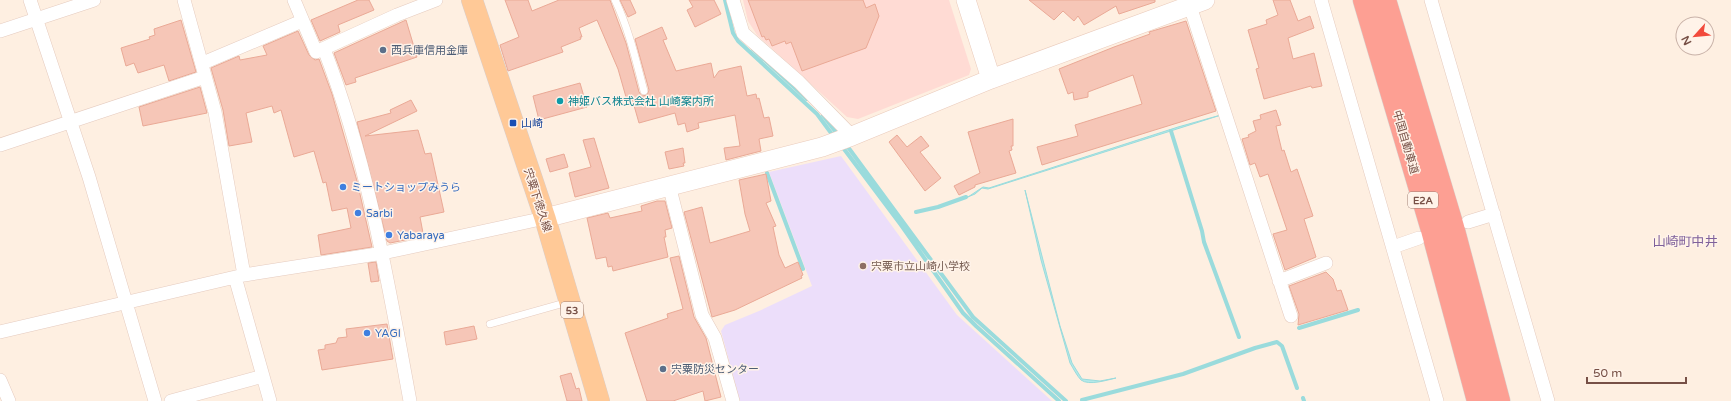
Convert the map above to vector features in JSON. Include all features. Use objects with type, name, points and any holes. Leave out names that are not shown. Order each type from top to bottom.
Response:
[{"type":"highway","name":"中国自動車道","points":[[1364,0],[1432,230],[1478,401]]},
{"type":"highway","name":"中国自動車道","points":[[1385,0],[1453,227],[1499,401]]},
{"type":"main road","name":"宍粟下徳久線","points":[[472,0],[544,218],[599,401]]},
{"type":"street","points":[[30,0],[71,120],[155,401]]},
{"type":"street","points":[[0,31],[94,0]]},
{"type":"street","points":[[184,0],[203,63],[205,78],[215,112],[223,151],[240,276],[270,401]]},
{"type":"street","points":[[294,0],[316,52],[397,15],[436,0]]},
{"type":"street","points":[[733,0],[743,33],[799,82],[852,136]]},
{"type":"street","points":[[966,0],[991,79]]},
{"type":"street","points":[[1321,0],[1437,401]]},
{"type":"street","points":[[1432,0],[1548,401]]},
{"type":"street","points":[[0,332],[127,304],[240,276],[383,253],[544,218],[669,185],[792,155],[852,136],[991,79],[1198,2],[1279,281],[1291,316]]},
{"type":"street","points":[[203,63],[302,21]]},
{"type":"street","points":[[324,49],[340,91],[383,253],[410,401]]},
{"type":"street","points":[[0,145],[71,120],[205,78]]},
{"type":"street","points":[[669,185],[702,314],[714,338],[733,401]]},
{"type":"street","points":[[1468,222],[1494,214]]},
{"type":"street","points":[[1392,247],[1420,238]]},
{"type":"street","points":[[1279,281],[1326,264]]},
{"type":"street","points":[[171,401],[263,376]]},
{"type":"street","points":[[0,380],[7,401]]},
{"type":"lane","points":[[615,0],[635,57],[644,91]]},
{"type":"lane","points":[[490,324],[570,302]]},
{"type":"shaded area","points":[[743,0],[949,0],[971,69],[969,75],[858,119],[847,117],[757,35],[748,21]]},
{"type":"shaded area","name":"宍粟市立山崎小学校","points":[[841,156],[957,315],[1052,401],[740,401],[721,331],[725,325],[812,286],[769,172]]},
{"type":"water","points":[[1221,115],[988,189],[982,188],[975,194],[968,197],[983,187],[989,188],[1178,127]]},
{"type":"water","points":[[1025,190],[1060,326],[1072,363],[1082,379],[1100,381],[1116,378],[1098,382],[1084,382],[1081,380],[1070,363],[1041,260]]},
{"type":"building","points":[[358,0],[369,0],[374,10],[338,25],[340,32],[320,41],[311,20]]},
{"type":"building","points":[[505,0],[528,0],[532,11],[559,0],[610,0],[626,43],[639,92],[642,96],[647,95],[649,90],[635,39],[662,27],[667,39],[663,40],[676,71],[711,63],[714,78],[719,71],[741,66],[747,96],[756,94],[757,99],[759,98],[764,118],[769,117],[773,136],[759,139],[761,151],[726,160],[724,148],[740,146],[735,115],[698,123],[699,128],[687,132],[685,123],[678,125],[675,113],[639,123],[631,95],[626,97],[618,69],[597,20],[579,28],[582,37],[580,37],[581,39],[561,47],[563,52],[508,71],[500,45],[519,37]]},
{"type":"building","points":[[620,0],[630,0],[636,13],[628,17]]},
{"type":"building","points":[[689,0],[714,0],[721,14],[695,27],[687,10],[693,7]]},
{"type":"building","points":[[748,0],[863,0],[866,8],[875,4],[879,16],[866,48],[802,71],[791,42],[786,44],[785,41],[772,46],[769,39],[766,40],[764,36],[762,37]]},
{"type":"building","points":[[1029,0],[1155,0],[1155,2],[1119,14],[1116,6],[1084,25],[1078,16],[1074,21],[1063,11],[1054,20]]},
{"type":"building","points":[[1273,0],[1290,0],[1298,21],[1310,16],[1314,28],[1288,38],[1293,59],[1314,53],[1322,86],[1312,88],[1311,86],[1264,99],[1256,69],[1259,68],[1248,30],[1267,24],[1266,20],[1278,15]]},
{"type":"building","points":[[181,20],[196,72],[169,81],[164,65],[138,73],[134,63],[126,66],[121,48],[150,39],[149,37],[155,35],[154,29]]},
{"type":"building","name":"西兵庫信用金庫","points":[[406,20],[417,57],[355,78],[356,82],[346,85],[334,53]]},
{"type":"building","points":[[1186,21],[1216,111],[1042,165],[1037,147],[1078,136],[1075,125],[1142,104],[1133,75],[1088,92],[1088,97],[1074,100],[1073,92],[1068,94],[1059,69],[1150,34],[1149,32]]},
{"type":"building","points":[[298,31],[309,55],[315,60],[319,59],[332,94],[357,181],[372,247],[321,255],[318,235],[351,228],[347,208],[332,211],[326,182],[323,183],[314,151],[294,157],[281,110],[274,113],[272,106],[246,113],[252,142],[229,146],[223,110],[211,68],[239,56],[240,60],[267,55],[263,46]]},
{"type":"building","name":"神姫バス株式会社 山崎案内所","points":[[580,83],[587,107],[539,120],[533,96]]},
{"type":"building","points":[[200,87],[207,113],[143,126],[139,107]]},
{"type":"building","points":[[411,100],[417,111],[365,136],[418,130],[425,154],[431,153],[444,212],[420,217],[423,233],[419,234],[420,237],[390,243],[387,241],[357,122],[391,113],[390,110]]},
{"type":"building","points":[[1276,110],[1281,125],[1276,126],[1282,151],[1284,150],[1291,172],[1297,169],[1313,216],[1304,219],[1316,257],[1285,270],[1273,234],[1287,230],[1268,174],[1260,177],[1255,163],[1250,165],[1242,139],[1249,137],[1248,135],[1256,131],[1253,121],[1261,119],[1260,115]]},
{"type":"building","points":[[1013,119],[1013,146],[1011,146],[1012,150],[1009,151],[1016,173],[975,185],[975,187],[959,195],[954,186],[980,173],[968,132]]},
{"type":"building","points":[[897,135],[907,147],[921,136],[929,146],[920,152],[941,178],[925,191],[889,142]]},
{"type":"building","points":[[594,138],[609,188],[575,197],[569,173],[591,167],[583,140]]},
{"type":"building","points":[[683,148],[684,166],[669,169],[665,152]]},
{"type":"building","points":[[564,154],[568,167],[550,172],[546,159]]},
{"type":"building","points":[[766,174],[771,201],[766,203],[776,226],[773,227],[779,255],[785,268],[798,262],[803,275],[801,276],[802,278],[735,310],[712,317],[684,212],[702,207],[710,243],[750,231],[745,214],[739,180]]},
{"type":"building","points":[[657,201],[665,201],[672,228],[665,230],[666,237],[664,237],[668,257],[613,271],[612,266],[608,267],[606,257],[596,259],[587,218],[608,213],[610,218],[642,211],[641,206]]},
{"type":"building","points":[[679,256],[694,317],[706,338],[721,397],[705,401],[703,391],[673,401],[647,401],[625,333],[668,318],[667,314],[683,309],[670,258]]},
{"type":"building","points":[[376,262],[379,281],[371,282],[368,263]]},
{"type":"building","points":[[1326,272],[1333,279],[1337,291],[1341,290],[1348,310],[1298,325],[1299,314],[1289,286]]},
{"type":"building","points":[[387,324],[393,359],[322,370],[318,350],[325,349],[325,345],[336,343],[338,338],[347,337],[346,329]]},
{"type":"building","points":[[474,326],[477,339],[446,345],[444,332]]},
{"type":"building","points":[[571,373],[576,389],[579,388],[582,401],[567,401],[560,376]]},
{"type":"waterway","points":[[725,0],[733,33],[738,41],[817,114],[834,137]]},
{"type":"waterway","points":[[753,49],[807,99]]},
{"type":"waterway","points":[[823,115],[838,135]]},
{"type":"waterway","points":[[1171,131],[1202,231],[1204,242],[1239,337]]},
{"type":"waterway","points":[[845,143],[973,317],[1066,401]]},
{"type":"waterway","points":[[841,145],[901,225],[963,313],[1059,401]]},
{"type":"waterway","points":[[767,173],[803,269]]},
{"type":"waterway","points":[[916,212],[938,207],[966,197]]},
{"type":"waterway","points":[[1299,328],[1358,310]]},
{"type":"waterway","points":[[1082,400],[1183,374],[1255,348],[1277,342],[1282,346],[1297,388]]},
{"type":"place","name":"西兵庫信用金庫","points":[[383,50]]},
{"type":"place","name":"神姫バス株式会社 山崎案内所","points":[[560,101]]},
{"type":"place","name":"山崎","points":[[513,123]]},
{"type":"place","name":"ミートショップみうら","points":[[343,187]]},
{"type":"place","name":"Sarbi","points":[[358,213]]},
{"type":"place","name":"Yabaraya","points":[[389,235]]},
{"type":"place","name":"宍粟市立山崎小学校","points":[[863,266]]},
{"type":"place","name":"YAGI","points":[[367,333]]},
{"type":"place","name":"宍粟防災センター","points":[[663,369]]},
{"type":"district","name":"山崎町中井","points":[[1685,241]]}]
